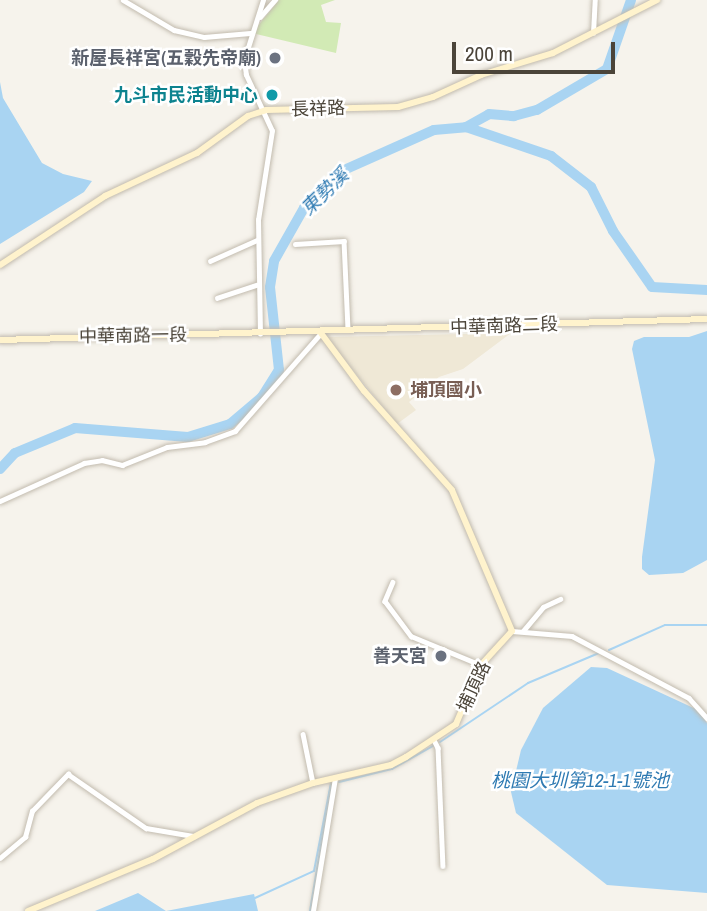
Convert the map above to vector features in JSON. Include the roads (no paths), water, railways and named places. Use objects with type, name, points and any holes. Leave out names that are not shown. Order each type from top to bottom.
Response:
[{"type":"street","points":[[123,0],[174,30],[204,37],[250,33]]},
{"type":"street","points":[[263,0],[246,44],[246,75],[266,110],[272,131],[257,240],[256,285],[263,335]]},
{"type":"street","points":[[257,20],[275,0]]},
{"type":"street","points":[[593,34],[596,0]]},
{"type":"street","name":"長祥路","points":[[0,265],[105,196],[197,153],[248,116],[266,110],[398,107],[553,53],[623,20],[657,0]]},
{"type":"street","points":[[210,261],[257,240]]},
{"type":"street","points":[[295,244],[344,241],[348,330]]},
{"type":"street","points":[[217,298],[256,285]]},
{"type":"street","name":"中華南路二段","points":[[300,333],[707,319]]},
{"type":"street","name":"中華南路一段","points":[[0,340],[300,333]]},
{"type":"street","points":[[0,500],[84,463],[102,460],[122,465],[167,447],[205,442],[235,431],[321,333],[364,391],[452,490],[512,631],[572,636],[689,698],[707,718]]},
{"type":"street","points":[[393,582],[385,601],[411,636],[481,665]]},
{"type":"street","points":[[523,631],[543,607],[560,599]]},
{"type":"street","name":"埔頂路","points":[[28,911],[153,859],[257,803],[313,783],[391,765],[456,724],[481,665],[512,631]]},
{"type":"street","points":[[303,734],[313,783]]},
{"type":"street","points":[[434,740],[438,748],[443,866]]},
{"type":"street","points":[[0,859],[25,836],[32,811],[68,774],[146,828],[194,836]]},
{"type":"street","points":[[313,911],[335,778]]},
{"type":"water","points":[[0,82],[3,98],[42,163],[63,174],[92,181],[84,192],[0,244]]},
{"type":"water","points":[[707,331],[707,560],[683,573],[649,575],[642,569],[642,557],[655,460],[632,349],[634,341],[644,337],[689,337]]},
{"type":"water","name":"桃園大圳第12-1-1號池","points":[[591,667],[607,668],[698,710],[707,723],[707,893],[607,885],[516,813],[511,792],[521,750],[543,708]]},
{"type":"water","points":[[138,893],[166,911],[95,911]]},
{"type":"water","points":[[254,894],[258,911],[166,911]]},
{"type":"waterway","points":[[466,127],[489,114],[514,116],[537,110],[607,69],[631,0]]},
{"type":"waterway","name":"東勢溪","points":[[0,469],[15,453],[75,428],[188,437],[230,424],[262,397],[279,370],[270,287],[274,261],[304,208],[344,170],[434,130],[466,127],[551,156],[591,187],[613,231],[652,287],[707,290]]},
{"type":"waterway","points":[[609,650],[665,625],[707,625]]},
{"type":"waterway","points":[[440,742],[528,683],[599,653]]},
{"type":"waterway","points":[[339,782],[392,769],[433,746]]},
{"type":"waterway","points":[[255,898],[314,871],[331,783]]},
{"type":"waterway","points":[[310,911],[331,784]]},
{"type":"place","name":"新屋長祥宮(五穀先帝廟)","points":[[275,58]]},
{"type":"place","name":"九斗市民活動中心","points":[[272,95]]},
{"type":"place","name":"埔頂國小","points":[[396,390]]},
{"type":"place","name":"善天宮","points":[[441,656]]}]
